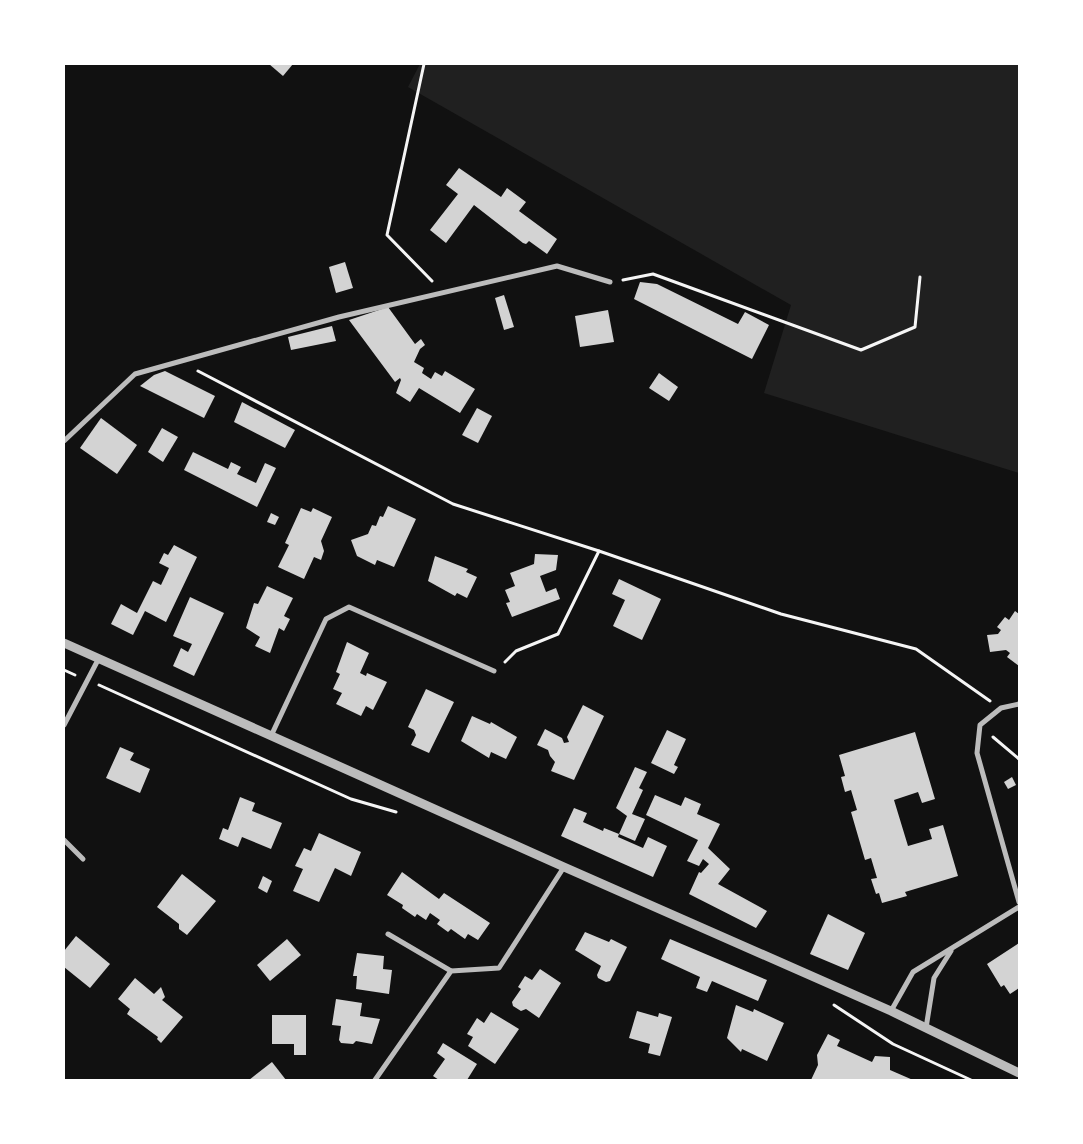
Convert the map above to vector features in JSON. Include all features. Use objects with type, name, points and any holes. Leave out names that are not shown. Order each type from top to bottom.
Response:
[{"type":"street","points":[[64,441],[135,374],[179,361],[340,317],[557,266],[610,282]]},
{"type":"street","points":[[271,737],[326,619],[349,607],[494,671]]},
{"type":"street","points":[[64,643],[271,737],[891,1011],[1019,1073]]},
{"type":"street","points":[[64,725],[99,658]]},
{"type":"street","points":[[1019,704],[1001,708],[980,725],[977,753],[1019,902]]},
{"type":"street","points":[[64,840],[83,859]]},
{"type":"street","points":[[388,934],[451,971],[499,968],[564,867]]},
{"type":"street","points":[[891,1011],[913,972],[1019,907]]},
{"type":"street","points":[[926,1028],[934,978],[951,950]]},
{"type":"street","points":[[375,1080],[451,971]]},
{"type":"path","points":[[424,64],[387,235],[443,293]]},
{"type":"path","points":[[610,282],[653,274],[861,350],[915,327],[920,277]]},
{"type":"path","points":[[179,361],[452,504],[600,550],[781,614],[916,649],[1001,708]]},
{"type":"path","points":[[494,671],[516,651],[558,634],[600,550]]},
{"type":"path","points":[[64,670],[351,799],[402,813]]},
{"type":"path","points":[[980,725],[1019,759]]},
{"type":"path","points":[[832,1004],[893,1044],[971,1080]]},
{"type":"shaded area","points":[[420,64],[1019,64],[1019,473],[764,393],[791,305],[408,87]]},
{"type":"building","points":[[269,64],[293,64],[283,76]]},
{"type":"building","points":[[459,168],[501,197],[507,188],[526,202],[519,211],[557,239],[547,254],[529,241],[526,244],[523,243],[474,205],[446,243],[430,230],[458,194],[446,185]]},
{"type":"building","points":[[345,262],[353,288],[336,293],[329,267]]},
{"type":"building","points":[[640,282],[657,284],[738,324],[745,312],[769,325],[752,359],[634,299]]},
{"type":"building","points":[[504,295],[514,327],[504,330],[495,298]]},
{"type":"building","points":[[388,307],[415,344],[421,339],[425,345],[420,349],[414,362],[424,368],[422,373],[431,379],[435,372],[442,376],[445,371],[475,389],[460,413],[419,388],[410,402],[396,393],[400,378],[395,382],[349,320]]},
{"type":"building","points":[[608,310],[614,342],[580,347],[575,316]]},
{"type":"building","points":[[332,326],[336,341],[291,350],[288,337]]},
{"type":"building","points":[[165,371],[215,396],[204,418],[140,386],[154,375]]},
{"type":"building","points":[[659,373],[678,387],[669,401],[649,388]]},
{"type":"building","points":[[242,402],[295,430],[285,448],[234,422]]},
{"type":"building","points":[[477,408],[492,416],[478,443],[462,435]]},
{"type":"building","points":[[101,418],[137,445],[117,474],[80,448]]},
{"type":"building","points":[[162,428],[178,437],[163,462],[148,452]]},
{"type":"building","points":[[193,452],[228,469],[231,462],[241,467],[237,474],[256,483],[265,463],[276,468],[257,507],[184,470]]},
{"type":"building","points":[[388,506],[416,519],[394,567],[377,560],[375,565],[357,556],[351,540],[368,534],[372,525],[376,526],[380,516],[383,517]]},
{"type":"building","points":[[301,508],[311,512],[313,508],[332,517],[321,541],[324,551],[321,560],[314,557],[304,579],[278,567],[289,545],[285,543]]},
{"type":"building","points":[[271,513],[279,517],[275,525],[267,522]]},
{"type":"building","points":[[174,545],[197,557],[166,622],[145,611],[133,635],[111,624],[121,604],[137,613],[153,581],[161,585],[169,568],[159,563],[164,553],[168,555]]},
{"type":"building","points":[[535,554],[558,555],[556,570],[540,576],[546,592],[556,588],[560,599],[512,617],[506,603],[510,602],[505,590],[515,586],[510,573],[534,564]]},
{"type":"building","points":[[435,556],[468,569],[466,572],[477,577],[467,598],[457,593],[455,596],[428,581]]},
{"type":"building","points":[[619,579],[661,599],[642,640],[613,626],[625,600],[612,594]]},
{"type":"building","points":[[267,586],[293,598],[284,616],[290,619],[284,631],[279,628],[270,653],[255,646],[260,637],[246,628],[254,603],[258,604]]},
{"type":"building","points":[[190,597],[224,613],[194,676],[173,666],[181,648],[188,652],[192,644],[173,636]]},
{"type":"building","points":[[1015,611],[1019,614],[1019,666],[1007,657],[1010,653],[1006,650],[990,652],[987,635],[998,634],[1001,630],[997,627],[1005,617],[1009,620]]},
{"type":"building","points":[[347,642],[369,653],[360,673],[366,676],[367,673],[387,682],[373,710],[366,706],[361,716],[336,704],[342,693],[333,689],[340,674],[336,672]]},
{"type":"building","points":[[426,689],[454,702],[429,753],[411,745],[416,735],[414,730],[408,727]]},
{"type":"building","points":[[583,705],[604,716],[574,780],[551,771],[555,762],[548,750],[537,745],[545,729],[562,738],[564,743],[569,742],[567,737]]},
{"type":"building","points":[[472,716],[490,724],[491,722],[517,737],[506,759],[491,752],[489,758],[461,741]]},
{"type":"building","points":[[667,730],[686,739],[674,765],[678,767],[674,774],[651,763]]},
{"type":"building","points":[[915,732],[935,799],[922,803],[918,792],[894,800],[908,846],[932,839],[929,829],[943,825],[958,876],[905,892],[907,896],[882,903],[879,893],[876,894],[871,879],[877,878],[871,858],[865,860],[851,812],[857,810],[851,790],[845,792],[841,777],[845,776],[839,755]]},
{"type":"building","points":[[120,747],[134,753],[130,760],[150,769],[140,793],[106,778]]},
{"type":"building","points":[[635,767],[647,772],[639,788],[643,790],[632,814],[645,819],[635,841],[619,834],[627,816],[616,808]]},
{"type":"building","points":[[1012,777],[1016,785],[1008,789],[1004,782]]},
{"type":"building","points":[[655,795],[681,806],[685,797],[701,804],[697,814],[720,824],[708,848],[730,869],[718,884],[767,911],[756,928],[689,894],[699,872],[701,873],[709,864],[703,859],[699,866],[687,861],[698,840],[646,815]]},
{"type":"building","points":[[240,797],[255,803],[252,811],[282,823],[271,849],[242,837],[238,847],[219,839],[223,828],[228,830]]},
{"type":"building","points":[[574,808],[587,813],[583,822],[603,831],[604,828],[619,834],[618,837],[643,848],[648,837],[667,846],[653,877],[561,836]]},
{"type":"building","points":[[319,833],[361,852],[351,876],[335,868],[319,902],[293,891],[303,869],[295,866],[304,848],[311,851]]},
{"type":"building","points":[[402,872],[439,899],[444,893],[490,923],[478,940],[468,934],[465,939],[451,929],[448,932],[437,924],[440,920],[430,913],[426,920],[417,914],[415,917],[402,908],[403,905],[387,895]]},
{"type":"building","points":[[182,874],[216,901],[187,935],[179,929],[179,924],[157,907]]},
{"type":"building","points":[[263,876],[272,881],[267,893],[258,888]]},
{"type":"building","points":[[828,914],[865,933],[848,970],[810,954]]},
{"type":"building","points":[[585,932],[609,942],[611,939],[627,947],[610,981],[606,982],[598,978],[597,975],[601,966],[575,950]]},
{"type":"building","points":[[76,936],[110,964],[90,988],[64,967],[64,951]]},
{"type":"building","points":[[287,939],[301,955],[270,981],[257,965]]},
{"type":"building","points":[[670,939],[767,980],[758,1001],[712,981],[707,992],[696,988],[700,977],[661,959]]},
{"type":"building","points":[[1019,943],[1019,988],[1010,994],[1004,985],[1001,987],[987,964]]},
{"type":"building","points":[[357,953],[384,956],[383,969],[392,970],[389,994],[356,989],[357,976],[353,976]]},
{"type":"building","points":[[540,969],[561,983],[539,1018],[526,1009],[521,1011],[513,1006],[512,1002],[521,989],[518,987],[525,976],[532,980]]},
{"type":"building","points":[[135,978],[154,994],[161,987],[165,997],[162,1000],[183,1017],[161,1043],[157,1039],[158,1037],[127,1014],[130,1009],[118,999]]},
{"type":"building","points":[[336,999],[362,1003],[360,1016],[380,1019],[372,1044],[356,1041],[353,1044],[341,1043],[339,1040],[341,1026],[332,1025]]},
{"type":"building","points":[[736,1005],[753,1012],[754,1009],[784,1023],[767,1061],[742,1049],[741,1052],[727,1038]]},
{"type":"building","points":[[637,1011],[658,1017],[659,1013],[672,1017],[660,1056],[648,1053],[650,1044],[629,1038]]},
{"type":"building","points":[[491,1012],[519,1029],[495,1064],[468,1046],[473,1037],[467,1034],[477,1018],[484,1023]]},
{"type":"building","points":[[272,1015],[306,1015],[306,1055],[294,1055],[294,1044],[272,1044]]},
{"type":"building","points":[[828,1034],[840,1040],[837,1046],[872,1062],[875,1056],[890,1057],[890,1070],[913,1080],[811,1080],[818,1065],[817,1055]]},
{"type":"building","points":[[443,1043],[477,1064],[467,1080],[439,1080],[433,1076],[445,1059],[437,1053]]},
{"type":"building","points":[[272,1062],[286,1080],[249,1080]]}]
